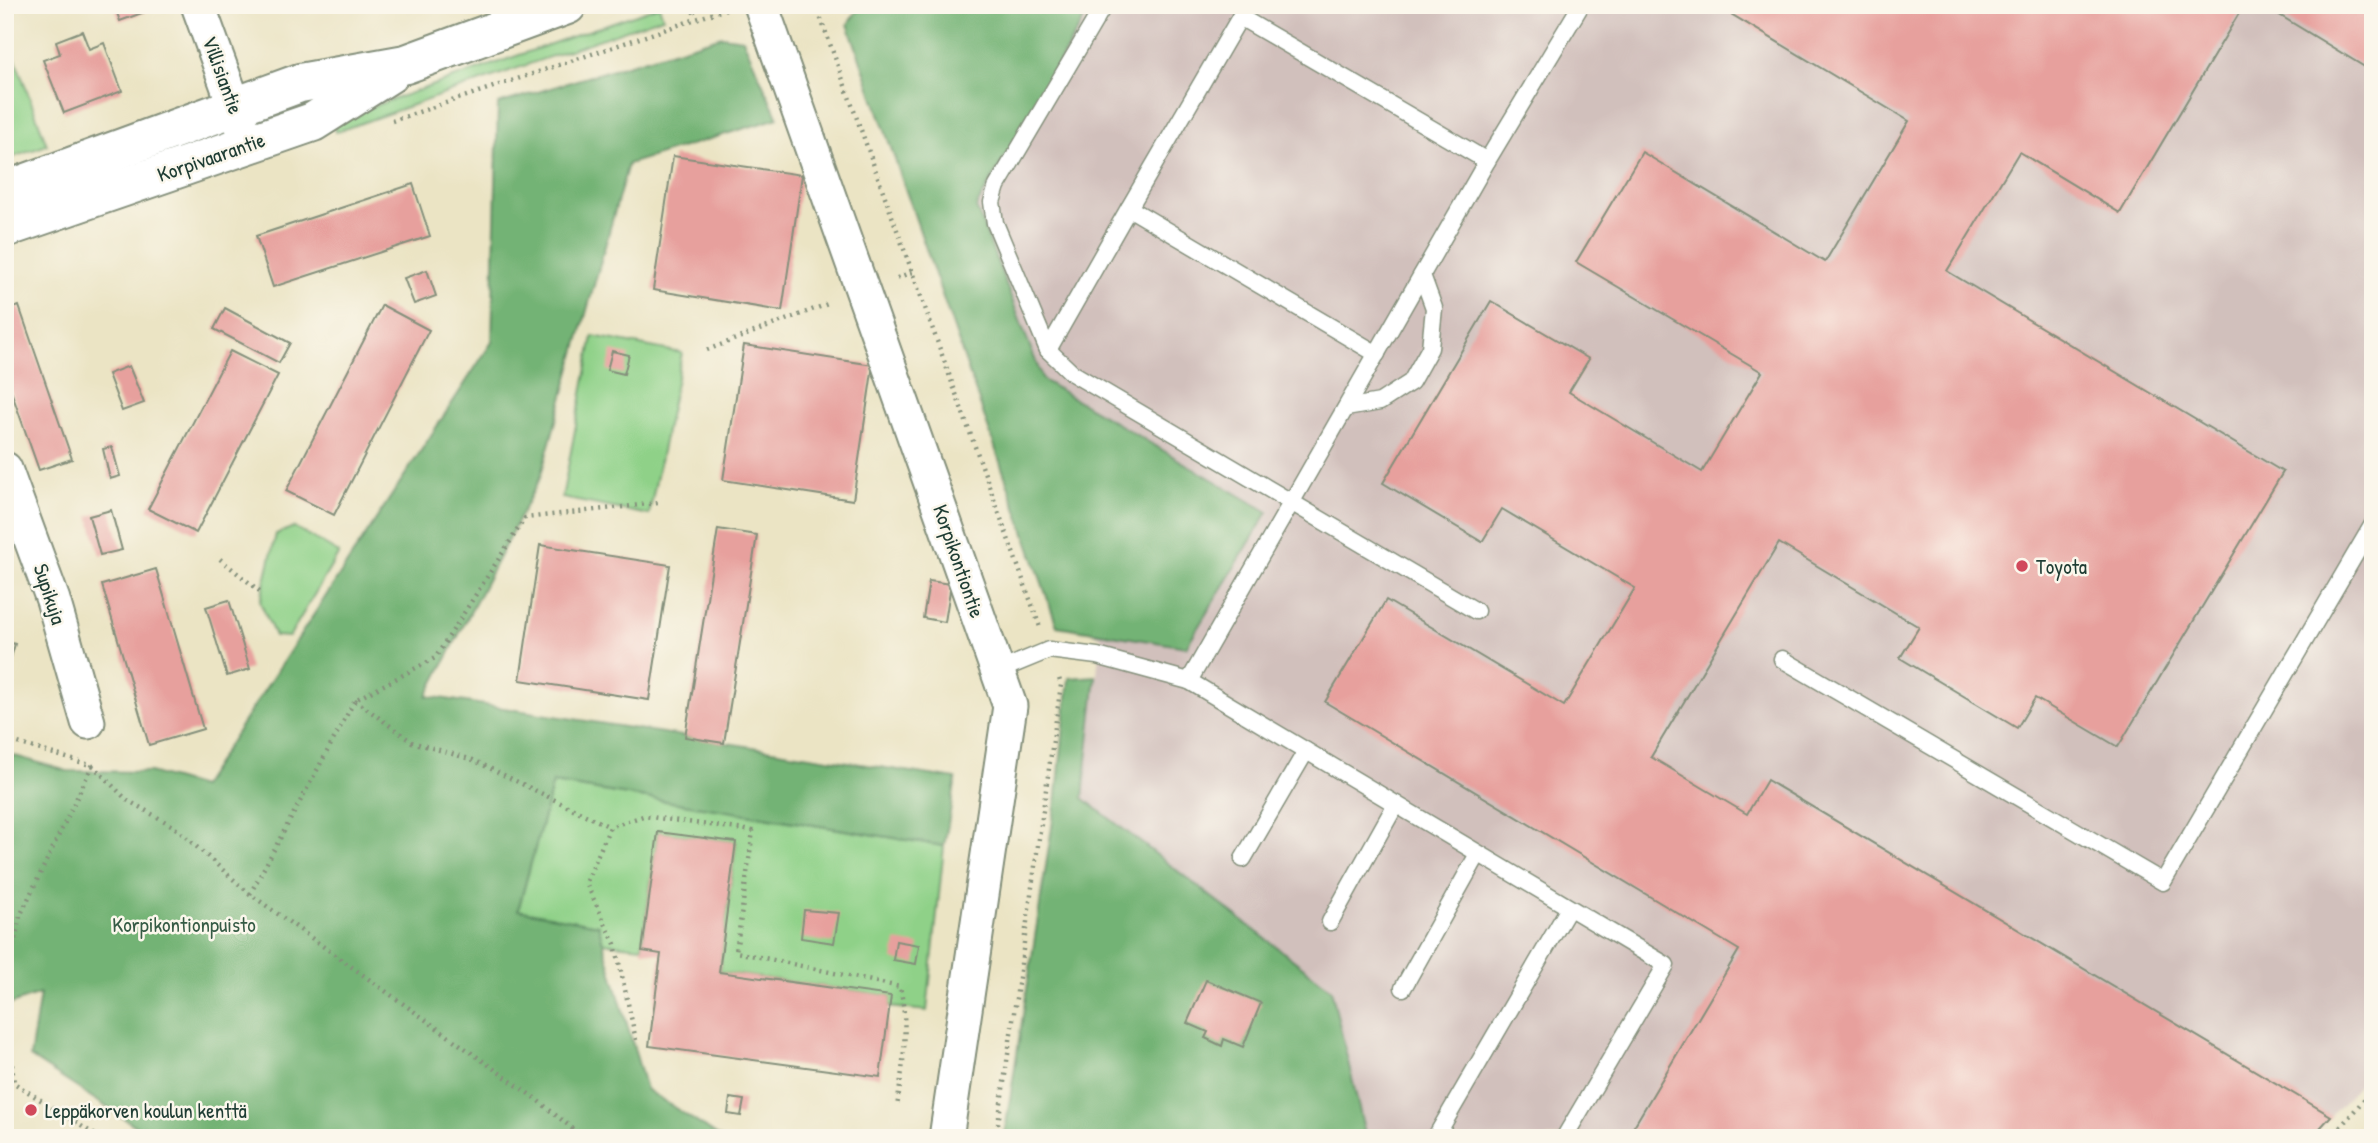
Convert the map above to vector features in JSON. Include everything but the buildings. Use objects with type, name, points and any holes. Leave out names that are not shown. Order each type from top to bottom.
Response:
[{"type":"street","name":"Villisiantie","points":[[198,5],[242,127]]},
{"type":"street","name":"Korpivaarantie","points":[[5,228],[242,127],[300,83],[405,64],[567,5]]},
{"type":"street","name":"Korpikontiontie","points":[[761,5],[1010,706],[946,1138]]},
{"type":"street","name":"Korpivaarantie","points":[[5,191],[242,127]]},
{"type":"street","name":"Supikuja","points":[[5,469],[53,600],[88,722]]},
{"type":"lane","points":[[1104,5],[997,186],[992,202],[995,223],[1048,350],[1072,373],[1476,611]]},
{"type":"lane","points":[[1189,681],[1487,161],[1581,5]]},
{"type":"lane","points":[[1048,350],[1244,11],[1487,161]]},
{"type":"lane","points":[[1129,208],[1377,354]]},
{"type":"lane","points":[[1346,408],[1380,402],[1411,382],[1430,348],[1434,308],[1422,275]]},
{"type":"lane","points":[[1782,659],[2163,882],[2373,524]]},
{"type":"lane","points":[[998,671],[1049,650],[1097,656],[1189,681],[1666,965],[1564,1138]]},
{"type":"lane","points":[[1243,859],[1306,751]]},
{"type":"lane","points":[[1330,922],[1396,804]]},
{"type":"lane","points":[[1403,988],[1478,854]]},
{"type":"lane","points":[[1435,1138],[1569,908]]},
{"type":"path","points":[[691,5],[696,18]]},
{"type":"path","points":[[707,350],[912,272]]},
{"type":"path","points":[[250,894],[355,700],[435,657],[525,517],[658,503]]},
{"type":"path","points":[[220,559],[262,593]]},
{"type":"path","points":[[355,700],[412,742],[473,760],[610,827],[643,816],[753,831],[736,952],[901,987],[905,1009],[905,1052],[897,1107]]},
{"type":"path","points":[[5,739],[93,766],[127,800],[173,826],[250,894],[536,1098],[584,1138]]},
{"type":"path","points":[[5,987],[20,916],[93,766]]},
{"type":"path","points":[[610,827],[586,883],[615,944],[636,1040]]},
{"type":"path","points":[[5,1002],[14,1083],[100,1138]]},
{"type":"path","points":[[2331,1138],[2373,1089]]},
{"type":"shaded area","points":[[884,5],[2373,5],[2373,1069],[2311,1138],[1366,1138],[1331,989],[1083,798],[1101,637],[1087,630]]},
{"type":"green space","points":[[861,5],[1092,5],[976,207],[1043,380],[1268,512],[1186,647],[1057,626],[848,24]]},
{"type":"green space","points":[[659,6],[663,17],[336,132],[331,121]]},
{"type":"green space","points":[[5,31],[47,145],[5,160]]},
{"type":"green space","name":"Korpikontionpuisto","points":[[722,36],[743,39],[778,118],[628,164],[540,478],[427,696],[956,779],[944,846],[553,783],[518,910],[598,925],[646,1089],[721,1138],[154,1138],[30,1057],[40,994],[5,1006],[5,753],[67,771],[150,772],[201,787],[492,342],[498,104]]},
{"type":"green space","points":[[593,336],[682,353],[649,515],[562,498]]},
{"type":"green space","points":[[294,527],[339,553],[289,637],[275,636],[260,602],[276,534]]},
{"type":"green space","points":[[1096,676],[1083,798],[1331,989],[1366,1138],[1004,1138],[1057,794],[1069,678]]},
{"type":"green space","points":[[553,783],[944,846],[927,1011],[889,1007],[890,996],[719,972],[736,842],[658,832],[642,947],[603,943],[598,925],[518,911]]},
{"type":"place","name":"Toyota","points":[[2022,566]]},
{"type":"place","name":"Leppäkorven koulun kenttä","points":[[31,1110]]}]
